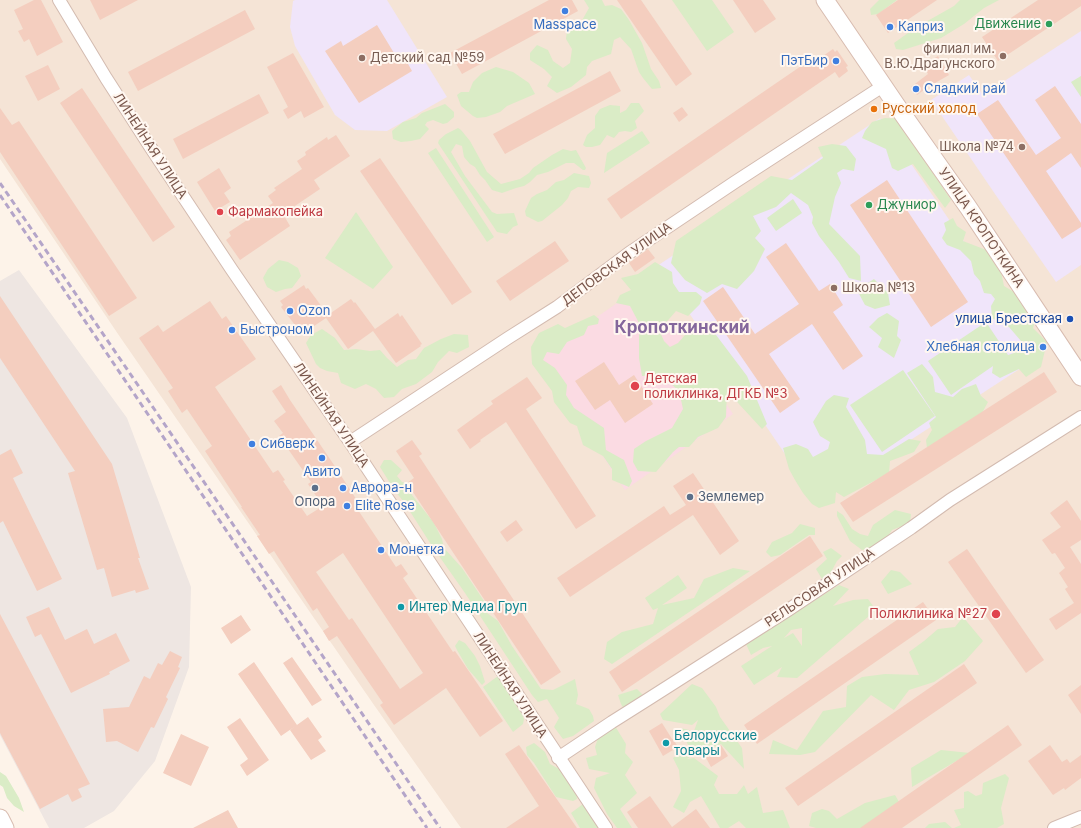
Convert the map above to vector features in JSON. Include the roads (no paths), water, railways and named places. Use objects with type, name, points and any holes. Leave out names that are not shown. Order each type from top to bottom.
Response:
[{"type":"main road","name":"УЛИЦА КРОПОТКИНА","points":[[825,0],[1081,376]]},
{"type":"main road","points":[[0,818],[5,828]]},
{"type":"street","name":"ЛИНЕЙНАЯ УЛИЦА","points":[[59,0],[106,78],[151,148],[232,270],[350,442],[558,758],[606,828]]},
{"type":"street","name":"ДЕПОВСКАЯ УЛИЦА","points":[[350,442],[557,307],[636,249],[883,86]]},
{"type":"street","name":"РЕЛЬСОВАЯ УЛИЦА","points":[[558,758],[788,610],[911,528],[950,500],[1081,417]]},
{"type":"street","points":[[1054,828],[1081,817]]},
{"type":"railway","points":[[0,183],[440,828]]},
{"type":"railway","points":[[0,195],[427,828]]},
{"type":"place","name":"Masspace","points":[[565,11]]},
{"type":"place","name":"Движение","points":[[1049,24]]},
{"type":"place","name":"Каприз","points":[[890,27]]},
{"type":"place","name":"филиал им. В.Ю.Драгунского","points":[[1003,56]]},
{"type":"place","name":"Детский сад №59","points":[[362,58]]},
{"type":"place","name":"ПэтБир","points":[[836,61]]},
{"type":"place","name":"Сладкий рай","points":[[916,89]]},
{"type":"place","name":"Русский холод","points":[[874,109]]},
{"type":"place","name":"Школа №74","points":[[1022,147]]},
{"type":"place","name":"Джуниор","points":[[869,205]]},
{"type":"place","name":"Фармакопейка","points":[[220,212]]},
{"type":"place","name":"Школа №13","points":[[834,288]]},
{"type":"place","name":"Ozon","points":[[290,311]]},
{"type":"place","name":"улица Брестская","points":[[1070,319]]},
{"type":"place","name":"Быстроном","points":[[232,330]]},
{"type":"place","name":"Хлебная столица","points":[[1043,347]]},
{"type":"place","name":"Детская поликлинка, ДГКБ №3","points":[[635,386]]},
{"type":"place","name":"Сибверк","points":[[252,444]]},
{"type":"place","name":"Авито","points":[[322,458]]},
{"type":"place","name":"Опора","points":[[315,488]]},
{"type":"place","name":"Аврора-н","points":[[343,488]]},
{"type":"place","name":"Землемер","points":[[690,497]]},
{"type":"place","name":"Elite Rose","points":[[347,506]]},
{"type":"place","name":"Монетка","points":[[381,550]]},
{"type":"place","name":"Интер Медиа Груп","points":[[401,607]]},
{"type":"place","name":"Поликлиника №27","points":[[996,614]]},
{"type":"place","name":"Белорусские товары","points":[[666,743]]},
{"type":"district","name":"Кропоткинский","points":[[682,328]]}]
